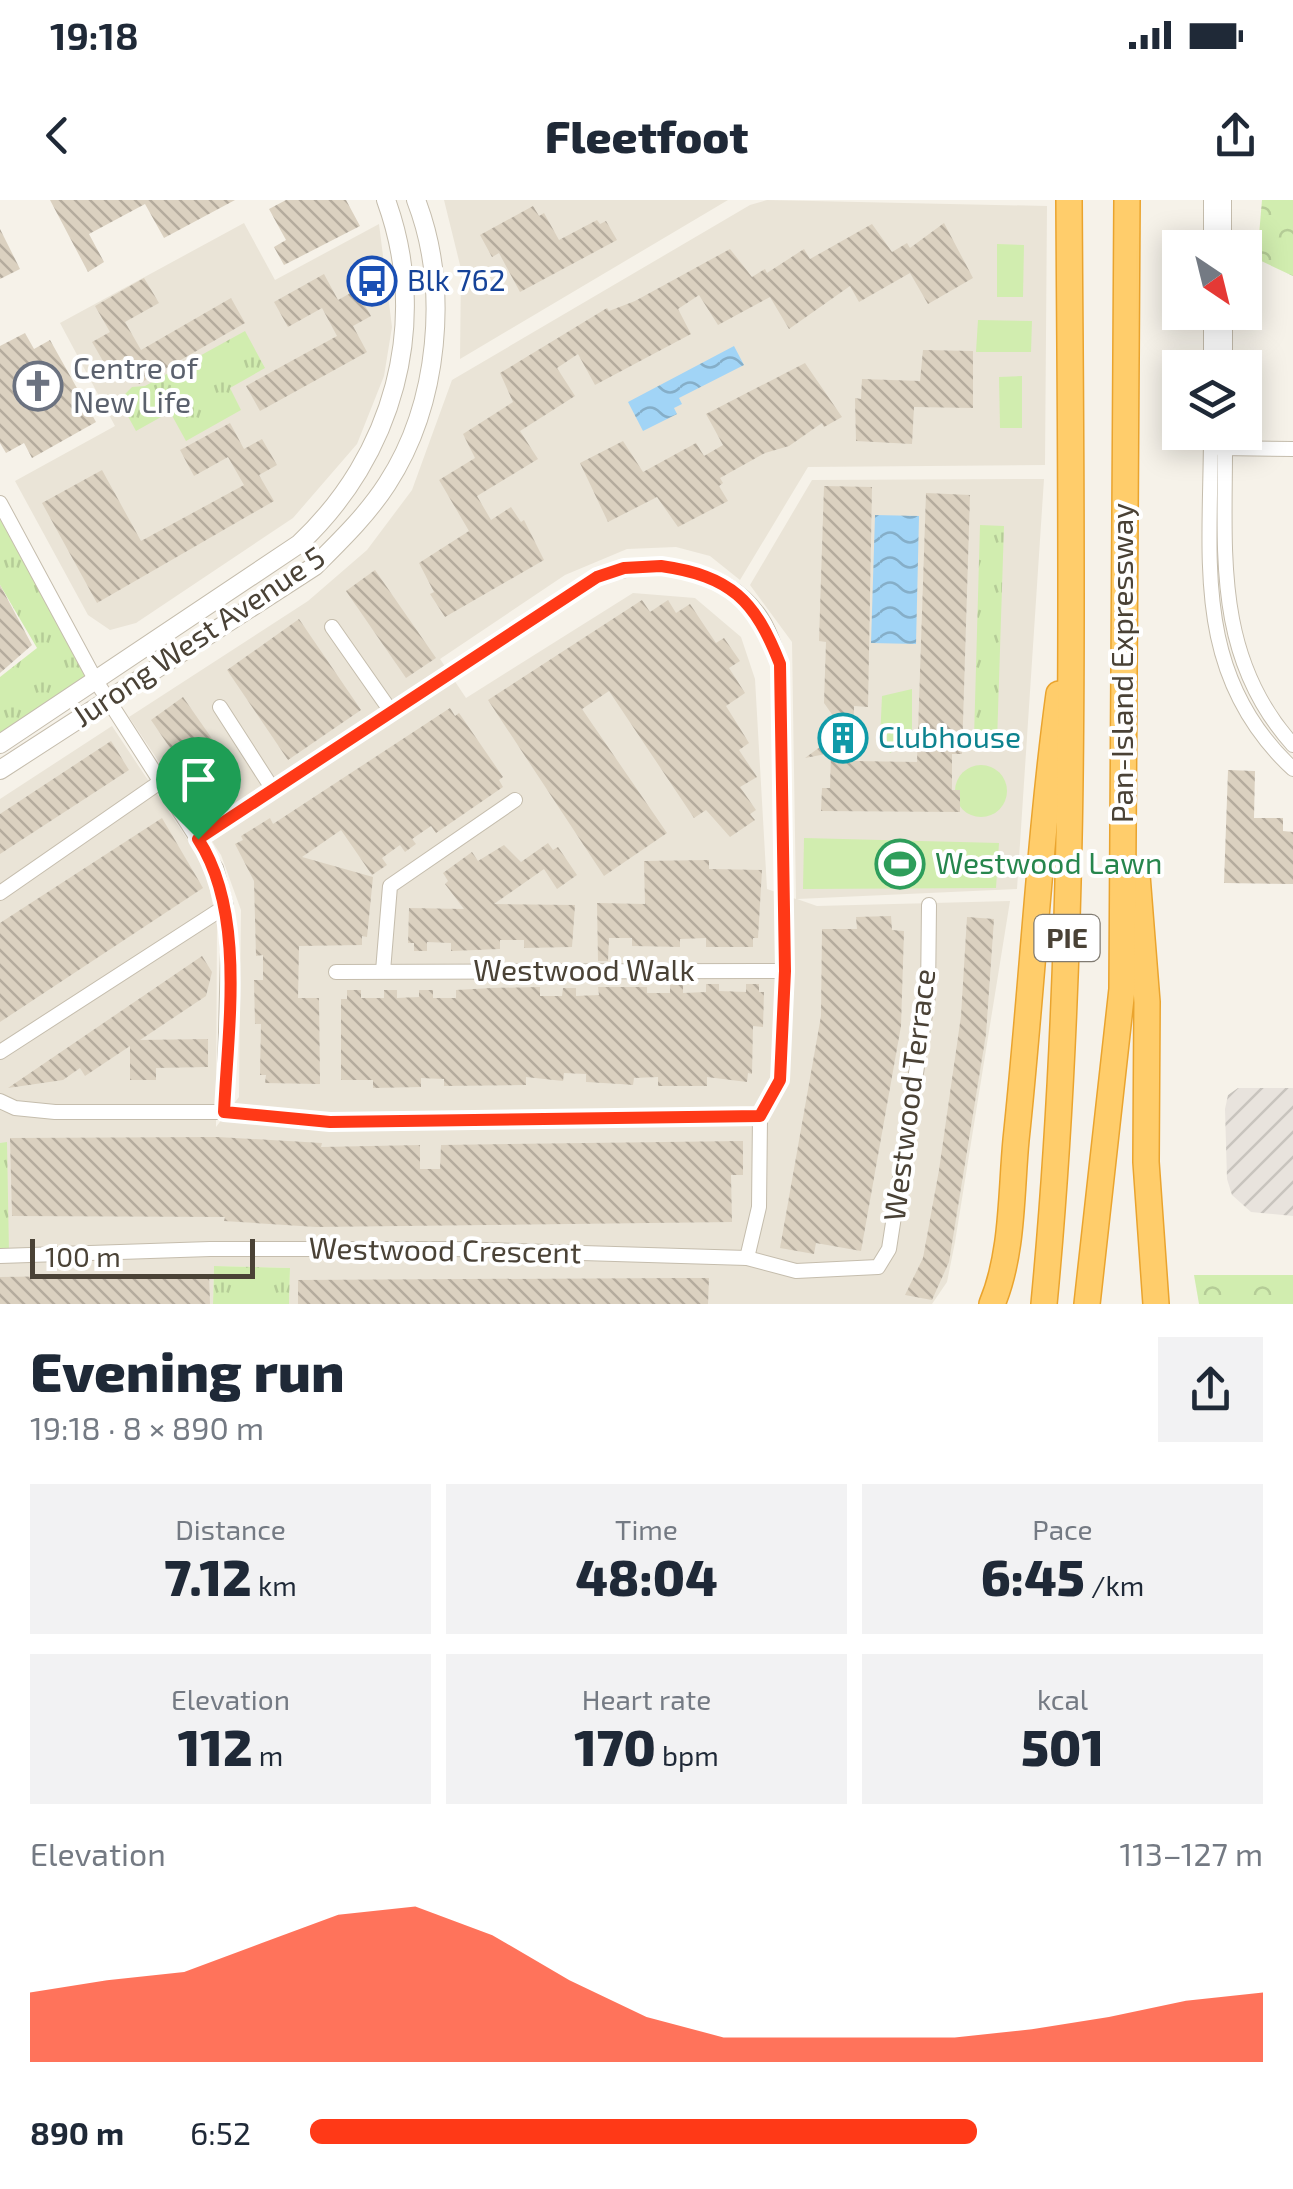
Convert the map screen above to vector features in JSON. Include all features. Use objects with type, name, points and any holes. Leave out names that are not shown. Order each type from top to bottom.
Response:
[{"type":"highway","name":"Pan-Island Expressway","points":[[1044,1304],[1072,802],[1069,200]]},
{"type":"highway","name":"Pan-Island Expressway","points":[[1087,1304],[1122,989],[1127,200]]},
{"type":"highway","points":[[1004,1304],[1004,1262],[1033,978],[1045,792],[1069,616]]},
{"type":"highway","points":[[1123,795],[1133,838],[1147,1002],[1150,1238],[1156,1304]]},
{"type":"highway","points":[[1135,1304],[1150,1238]]},
{"type":"highway","points":[[992,1304],[1004,1262]]},
{"type":"street","name":"Jurong West Avenue 5","points":[[0,744],[299,544],[334,511],[366,464],[397,380],[407,308],[400,244],[386,200]]},
{"type":"street","name":"Jurong West Avenue 5","points":[[0,770],[316,566],[357,524],[389,481],[409,436],[430,370],[437,300],[430,245],[416,200]]},
{"type":"street","points":[[1212,200],[1212,230]]},
{"type":"street","points":[[1224,200],[1224,230]]},
{"type":"street","points":[[1262,445],[1293,448]]},
{"type":"street","points":[[1217,450],[1209,514],[1216,642],[1240,702],[1293,769]]},
{"type":"street","points":[[1219,450],[1230,628],[1256,695],[1293,745]]},
{"type":"street","points":[[0,503],[96,680],[216,868],[226,906],[224,1112]]},
{"type":"street","points":[[198,839],[597,577],[624,568],[661,566],[712,577],[741,595],[763,620],[780,664],[785,971],[780,1080],[760,1116],[758,1207],[747,1258]]},
{"type":"street","points":[[332,627],[390,710]]},
{"type":"street","points":[[220,707],[272,788]]},
{"type":"street","points":[[0,892],[160,782]]},
{"type":"street","points":[[383,971],[390,886],[515,800]]},
{"type":"street","name":"Westwood Terrace","points":[[747,1258],[779,1270],[796,1271],[868,1269],[884,1261],[921,1056],[928,995],[929,905]]},
{"type":"street","points":[[0,1052],[226,906]]},
{"type":"street","name":"Westwood Walk","points":[[336,972],[785,971]]},
{"type":"street","points":[[0,1101],[15,1108],[55,1112],[224,1112],[330,1122],[760,1116]]},
{"type":"street","name":"Westwood Crescent","points":[[0,1256],[210,1248],[454,1249],[747,1258]]},
{"type":"shaded area","points":[[444,200],[728,200],[460,359],[461,269]]},
{"type":"shaded area","points":[[767,200],[1047,206],[1045,465],[808,467],[740,580],[710,556],[676,547],[627,549],[565,575],[440,659],[466,698],[633,593],[695,598],[741,637],[755,679],[767,889],[796,899],[792,642],[750,585],[812,480],[1044,479],[1017,889],[797,899],[817,906],[1010,901],[955,1242],[947,1282],[932,1304],[289,1304],[290,1268],[214,1266],[213,1304],[0,1304],[0,799],[112,726],[205,866],[217,925],[216,1127],[239,1097],[241,910],[221,855],[129,717],[308,601],[367,550],[412,490],[452,380],[750,205]]},
{"type":"shaded area","points":[[244,223],[275,280],[379,224],[392,327],[384,376],[357,444],[293,518],[136,623],[110,630],[88,615],[15,481],[115,426],[60,323]]},
{"type":"shaded area","points":[[1238,1088],[1293,1088],[1293,1216],[1251,1212],[1232,1195],[1227,1179],[1225,1109],[1228,1095]]},
{"type":"green space","points":[[1262,200],[1293,200],[1293,276],[1262,261]]},
{"type":"green space","points":[[997,244],[1024,245],[1023,297],[997,297]]},
{"type":"green space","points":[[978,320],[1032,321],[1031,352],[976,352]]},
{"type":"green space","points":[[245,331],[265,368],[230,388],[241,410],[186,441],[170,412],[136,431],[119,400],[132,387],[145,386]]},
{"type":"green space","points":[[1022,376],[1022,428],[1000,428],[999,377]]},
{"type":"green space","points":[[0,508],[96,681],[0,742],[0,677],[37,648],[0,585]]},
{"type":"green space","points":[[980,525],[1004,526],[997,742],[974,738]]},
{"type":"green space","points":[[912,689],[912,739],[890,753],[880,739],[882,696]]},
{"type":"green space","points":[[981,765],[999,773],[1007,791],[999,809],[981,817],[963,809],[955,791],[963,773]]},
{"type":"green space","name":"Westwood Lawn","points":[[804,838],[999,843],[996,888],[803,889]]},
{"type":"green space","points":[[7,1142],[9,1253],[0,1253],[0,1143]]},
{"type":"green space","points":[[214,1266],[290,1268],[289,1304],[213,1304]]},
{"type":"green space","points":[[1194,1275],[1293,1275],[1293,1304],[1199,1304]]},
{"type":"water","points":[[734,346],[744,365],[679,398],[682,404],[674,408],[677,414],[643,431],[628,402]]},
{"type":"water","points":[[875,515],[919,516],[916,644],[871,643]]},
{"type":"building","points":[[50,200],[235,200],[164,238],[145,204],[89,234],[104,262],[88,272]]},
{"type":"building","points":[[286,200],[346,200],[360,226],[284,265],[274,247],[286,240],[269,209]]},
{"type":"building","points":[[533,206],[539,216],[544,213],[559,240],[597,220],[600,224],[606,221],[617,240],[520,292],[499,253],[492,257],[480,235]]},
{"type":"building","points":[[944,223],[973,278],[928,304],[910,273],[859,302],[850,286],[789,329],[770,297],[718,325],[699,295],[678,309],[691,334],[595,385],[578,354],[557,368],[575,396],[520,431],[538,459],[477,496],[491,520],[511,507],[521,522],[524,520],[544,560],[445,617],[430,594],[434,592],[419,563],[469,531],[439,480],[475,458],[463,434],[513,402],[500,373],[607,308],[609,311],[635,301],[730,249],[752,277],[765,269],[767,273],[804,249],[810,259],[872,224],[892,252],[907,243],[910,248]]},
{"type":"building","points":[[0,229],[20,269],[0,279]]},
{"type":"building","points":[[324,274],[338,300],[356,290],[371,316],[353,326],[367,352],[260,411],[246,386],[337,336],[322,308],[288,327],[274,302]]},
{"type":"building","points":[[144,278],[159,303],[125,322],[141,350],[231,298],[245,323],[139,384],[124,358],[107,368],[92,342],[110,332],[95,306]]},
{"type":"building","name":"Centre of New Life","points":[[25,333],[34,349],[50,340],[96,422],[32,458],[24,443],[6,453],[0,443],[0,346]]},
{"type":"building","points":[[923,350],[973,351],[973,408],[914,407],[912,444],[856,441],[855,398],[861,399],[862,379],[920,381]]},
{"type":"building","points":[[805,363],[842,417],[824,427],[822,423],[789,446],[765,453],[720,478],[723,483],[719,486],[728,501],[678,527],[657,497],[608,522],[580,463],[623,441],[643,472],[696,443],[704,456],[723,445],[706,414]]},
{"type":"building","points":[[230,423],[244,449],[262,439],[277,465],[259,475],[274,501],[97,603],[42,503],[102,470],[141,541],[244,485],[228,457],[194,476],[180,450]]},
{"type":"building","points":[[824,486],[872,487],[868,707],[854,706],[853,761],[917,762],[926,493],[970,495],[962,754],[952,754],[952,790],[960,790],[960,812],[821,811],[822,788],[830,788],[831,753],[805,758],[843,730],[824,703],[826,642],[819,641]]},
{"type":"building","points":[[375,570],[436,658],[406,678],[346,591]]},
{"type":"building","points":[[0,585],[32,645],[0,673]]},
{"type":"building","points":[[642,600],[650,612],[668,600],[676,613],[690,604],[716,643],[724,638],[740,661],[729,668],[745,693],[726,706],[749,743],[739,750],[757,777],[740,787],[756,810],[750,814],[755,820],[730,837],[706,810],[694,818],[609,691],[582,709],[667,833],[604,876],[488,700]]},
{"type":"building","points":[[299,619],[361,710],[288,760],[227,670]]},
{"type":"building","points":[[183,697],[238,776],[205,799],[151,720]]},
{"type":"building","points":[[450,708],[455,716],[459,713],[503,777],[499,780],[503,787],[436,833],[431,826],[412,839],[416,844],[405,852],[400,845],[382,858],[387,865],[372,875],[341,830],[302,857],[373,877],[367,937],[362,936],[362,945],[299,946],[298,998],[319,998],[320,1084],[265,1083],[266,1075],[260,1075],[261,1024],[255,1024],[254,980],[263,980],[263,955],[256,956],[254,881],[235,844],[243,840],[241,836],[270,818],[273,824]]},
{"type":"building","points":[[111,741],[129,770],[0,854],[0,814]]},
{"type":"building","points":[[1228,770],[1255,771],[1254,818],[1283,818],[1283,831],[1293,832],[1293,884],[1224,883]]},
{"type":"building","points":[[162,818],[203,888],[0,1022],[0,923]]},
{"type":"building","points":[[548,843],[553,850],[558,847],[577,875],[557,889],[544,869],[494,904],[575,905],[572,947],[524,948],[524,940],[500,940],[500,949],[451,951],[451,943],[427,942],[427,951],[414,951],[414,943],[408,943],[409,908],[464,909],[445,884],[448,881],[443,873],[472,852],[478,861],[504,845],[521,862]]},
{"type":"building","points":[[709,860],[709,869],[762,870],[758,938],[753,938],[753,947],[706,947],[706,938],[680,939],[680,947],[632,946],[632,938],[609,938],[608,961],[598,961],[597,903],[645,904],[644,861]]},
{"type":"building","points":[[891,916],[892,930],[904,931],[901,1026],[861,1251],[816,1243],[814,1254],[780,1248],[821,1016],[822,929],[857,929],[856,917]]},
{"type":"building","points":[[967,917],[994,919],[986,1034],[949,1262],[932,1300],[905,1295],[923,1258],[939,1170],[961,1016]]},
{"type":"building","points":[[202,956],[212,972],[206,996],[140,1040],[208,1039],[208,1067],[156,1068],[156,1080],[130,1080],[130,1046],[85,1076],[80,1068],[63,1080],[8,1088]]},
{"type":"building","points":[[706,984],[719,984],[719,991],[746,992],[746,984],[759,984],[759,992],[764,992],[763,1027],[753,1026],[752,1074],[748,1073],[747,1082],[707,1077],[707,1086],[658,1086],[658,1077],[634,1078],[633,1085],[586,1082],[586,1074],[564,1073],[563,1081],[526,1077],[526,1085],[444,1086],[444,1079],[421,1078],[421,1087],[373,1088],[373,1080],[341,1080],[341,999],[347,999],[347,990],[361,990],[361,998],[384,998],[384,990],[397,990],[397,998],[419,997],[419,990],[433,990],[433,998],[456,998],[456,990],[540,987],[540,996],[562,996],[563,988],[576,988],[576,996],[599,995],[598,987],[647,987],[647,993],[670,993],[670,985],[683,985],[683,993],[706,992]]},
{"type":"building","points":[[218,1137],[322,1143],[321,1147],[420,1145],[420,1169],[440,1169],[441,1145],[743,1141],[743,1175],[731,1175],[732,1222],[316,1227],[224,1221],[225,1217],[12,1216],[10,1138]]},
{"type":"building","points":[[209,1274],[210,1304],[0,1304],[0,1277]]},
{"type":"building","points":[[709,1278],[708,1304],[298,1304],[298,1280]]},
{"type":"place","name":"Blk 762","points":[[372,281]]},
{"type":"place","name":"Centre of New Life","points":[[38,386]]},
{"type":"place","name":"Clubhouse","points":[[843,738]]},
{"type":"place","name":"Westwood Lawn","points":[[900,864]]},
{"type":"route","points":[[661,566],[712,577],[741,595],[763,620],[780,664],[784,702],[785,971],[780,1080],[775,1094],[760,1116],[330,1122],[224,1112],[226,906],[216,868],[198,839],[597,577],[624,568],[661,566]]}]
